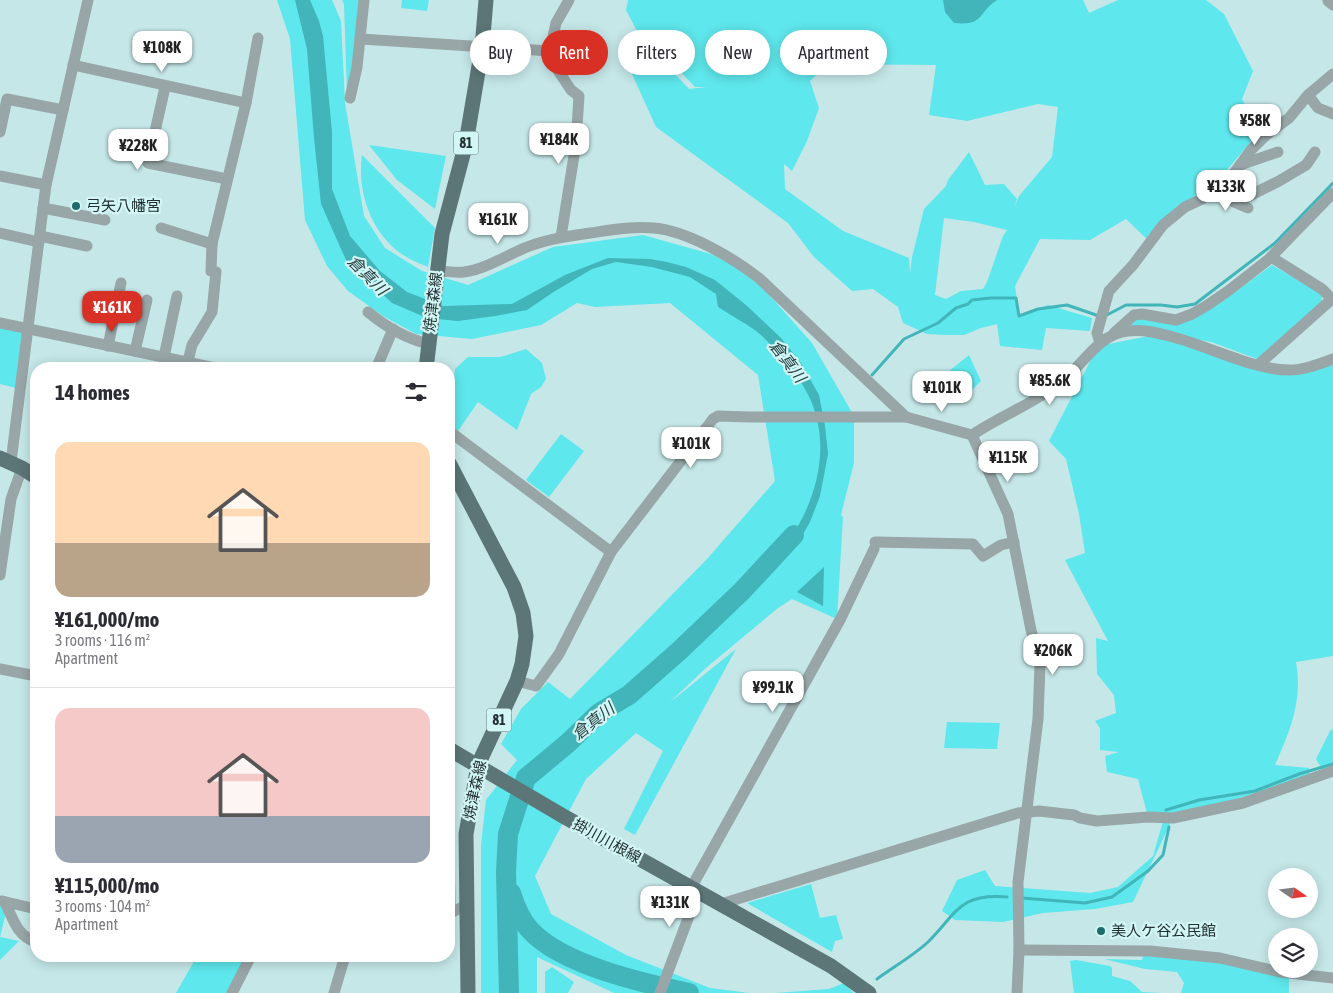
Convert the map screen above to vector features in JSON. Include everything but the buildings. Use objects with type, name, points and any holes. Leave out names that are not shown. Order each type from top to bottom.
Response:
[{"type":"main road","name":"焼津森線","points":[[484,30],[486,0]]},
{"type":"main road","name":"焼津森線","points":[[427,362],[442,234],[466,143],[477,75]]},
{"type":"main road","points":[[11,463],[30,473]]},
{"type":"main road","name":"焼津森線","points":[[455,474],[514,587],[523,613],[526,636],[517,682],[478,765],[466,834],[468,993]]},
{"type":"main road","name":"掛川川根線","points":[[455,752],[559,814],[831,966],[863,988]]},
{"type":"street","points":[[0,575],[11,499],[11,463],[46,184],[88,0]]},
{"type":"street","points":[[350,98],[361,39],[364,0]]},
{"type":"street","points":[[554,30],[556,23],[568,0]]},
{"type":"street","points":[[187,362],[192,345],[212,312],[216,272],[211,271],[212,244],[246,104],[258,38]]},
{"type":"street","points":[[361,39],[470,47]]},
{"type":"street","points":[[73,65],[246,104]]},
{"type":"street","points":[[1100,343],[1097,333],[1109,291],[1133,265],[1163,225],[1184,207],[1202,199],[1232,176],[1251,150],[1266,135],[1289,118],[1308,95],[1333,74]]},
{"type":"street","points":[[561,75],[571,90],[579,96],[576,143],[561,237]]},
{"type":"street","points":[[165,87],[148,163],[228,179]]},
{"type":"street","points":[[1308,95],[1318,108],[1333,114]]},
{"type":"street","points":[[0,132],[7,99],[63,110]]},
{"type":"street","points":[[1240,165],[1278,152]]},
{"type":"street","points":[[1215,189],[1249,196],[1306,165],[1315,152]]},
{"type":"street","points":[[0,176],[46,184]]},
{"type":"street","points":[[1231,192],[1234,202],[1248,208]]},
{"type":"street","points":[[517,682],[536,686],[559,654],[611,552],[712,419],[718,416],[906,417],[972,435],[1046,394],[1061,383],[1100,343],[1134,315],[1142,314],[1176,320],[1192,314],[1228,291],[1271,257],[1333,193]]},
{"type":"street","points":[[43,208],[105,220]]},
{"type":"street","points":[[161,228],[212,244]]},
{"type":"street","points":[[436,278],[484,266],[528,246],[561,237],[623,228],[657,228],[718,250],[743,265],[906,417]]},
{"type":"street","points":[[0,233],[87,246]]},
{"type":"street","points":[[1258,365],[1333,299],[1322,289],[1271,257]]},
{"type":"street","points":[[108,346],[121,282]]},
{"type":"street","points":[[164,357],[177,296]]},
{"type":"street","points":[[135,351],[147,300]]},
{"type":"street","points":[[368,312],[412,340],[429,341]]},
{"type":"street","points":[[0,324],[164,357],[178,362]]},
{"type":"street","points":[[379,362],[393,329]]},
{"type":"street","points":[[1111,335],[1128,330],[1153,332],[1193,342],[1258,365],[1289,370],[1304,368],[1333,359]]},
{"type":"street","points":[[455,435],[611,552]]},
{"type":"street","points":[[972,435],[1008,514],[1031,630],[1040,665],[1038,719],[1018,882],[1019,950],[1017,993]]},
{"type":"street","points":[[660,993],[695,890],[837,626],[875,545],[973,544],[983,556],[1001,545],[1014,542]]},
{"type":"street","points":[[0,669],[30,675]]},
{"type":"street","points":[[721,904],[1018,813],[1039,811],[1066,814],[1097,821],[1148,817],[1173,818],[1242,803],[1333,771]]},
{"type":"street","points":[[3,902],[30,908]]},
{"type":"street","points":[[3,902],[19,932],[30,940]]},
{"type":"street","points":[[455,911],[466,905]]},
{"type":"street","points":[[1019,950],[1150,951],[1220,958],[1280,972],[1333,977]]},
{"type":"street","points":[[232,993],[248,962]]},
{"type":"street","points":[[334,993],[343,962]]},
{"type":"shaded area","points":[[277,0],[332,0],[341,21],[345,103],[364,216],[385,248],[422,271],[468,285],[553,247],[643,235],[711,254],[735,266],[763,288],[812,343],[854,416],[854,463],[841,515],[843,517],[837,619],[792,599],[778,608],[707,667],[669,703],[736,649],[635,835],[624,829],[663,751],[636,733],[586,779],[535,876],[551,914],[626,955],[710,988],[749,993],[614,993],[537,957],[537,993],[481,993],[481,845],[486,800],[517,760],[501,744],[521,709],[548,682],[570,699],[707,559],[775,481],[758,375],[670,303],[595,307],[577,303],[541,325],[472,339],[416,334],[383,316],[348,291],[327,266],[305,220],[290,39]]},
{"type":"shaded area","points":[[342,0],[359,0],[356,52],[347,94],[344,4]]},
{"type":"shaded area","points":[[402,0],[429,0],[427,11],[401,8]]},
{"type":"shaded area","points":[[628,0],[1083,0],[1089,13],[1118,0],[1206,0],[1224,14],[1253,71],[1242,99],[1249,112],[1263,128],[1226,171],[1211,179],[1150,242],[1126,219],[1090,240],[1040,239],[1015,286],[1019,315],[1048,305],[1092,318],[1090,331],[1046,328],[1042,350],[1000,346],[997,324],[964,335],[927,334],[903,323],[898,307],[873,289],[852,291],[814,257],[788,223],[656,127],[632,75],[676,75],[689,89],[707,87],[695,87],[684,75],[695,75],[695,30],[636,30],[626,10]],"holes":[[[780,30],[887,30],[887,65],[936,65],[929,115],[967,121],[1038,104],[1058,107],[1052,157],[1019,196],[1014,208],[1017,199],[1004,184],[985,185],[969,152],[948,180],[946,186],[924,209],[912,257],[910,274],[909,258],[843,231],[785,189],[784,164],[792,171],[807,141],[819,108],[810,81],[816,75],[780,75]],[[944,218],[974,222],[1007,230],[983,289],[961,291],[946,299],[935,295]]]},
{"type":"shaded area","points":[[369,145],[446,156],[435,209],[397,180]]},
{"type":"shaded area","points":[[362,155],[435,228],[428,267],[400,253],[390,244],[373,221],[364,196],[361,169]]},
{"type":"shaded area","points":[[1272,265],[1322,294],[1322,307],[1260,360],[1211,342],[1122,327],[1142,314],[1178,323],[1235,292]]},
{"type":"shaded area","points":[[0,323],[29,329],[20,389],[0,384]]},
{"type":"shaded area","points":[[1154,335],[1270,372],[1333,362],[1333,656],[1296,662],[1298,689],[1294,715],[1275,765],[1309,768],[1310,777],[1173,818],[1133,902],[1095,909],[1043,913],[1003,922],[955,920],[942,911],[957,880],[985,870],[995,886],[1090,893],[1118,887],[1153,856],[1164,818],[1148,817],[1138,779],[1107,772],[1105,756],[1119,752],[1100,750],[1100,728],[1095,721],[1116,713],[1114,695],[1097,674],[1096,638],[1108,641],[1065,560],[1085,553],[1079,514],[1066,459],[1049,441],[1098,346]]},
{"type":"shaded area","points":[[526,349],[542,363],[546,379],[541,387],[531,394],[517,430],[478,402],[458,431],[455,428],[455,369],[468,357],[501,357]]},
{"type":"shaded area","points":[[969,355],[981,381],[963,399],[943,376]]},
{"type":"shaded area","points":[[561,434],[584,451],[549,497],[526,480]]},
{"type":"shaded area","points":[[947,722],[1000,723],[997,749],[944,748]]},
{"type":"shaded area","points":[[1333,729],[1333,774],[1326,776],[1316,759],[1330,731]]},
{"type":"shaded area","points":[[455,874],[456,905],[455,906]]},
{"type":"shaded area","points":[[811,884],[820,918],[836,915],[843,939],[835,941],[832,952],[747,903]]},
{"type":"shaded area","points":[[0,904],[6,912],[0,937]]},
{"type":"shaded area","points":[[0,937],[19,941],[0,960]]},
{"type":"shaded area","points":[[1144,951],[1268,970],[1268,978],[1289,978],[1289,993],[1181,993],[1184,983],[1177,972],[1145,969],[1104,959],[1142,960]]},
{"type":"shaded area","points":[[1076,960],[1110,966],[1112,968],[1112,976],[1130,981],[1142,992],[1163,993],[1074,993],[1070,961]]},
{"type":"shaded area","points":[[194,962],[244,962],[228,993],[176,993]]},
{"type":"shaded area","points":[[552,967],[574,982],[568,993],[545,993],[545,972]]},
{"type":"shaded area","points":[[844,983],[854,993],[775,993],[829,989]]},
{"type":"water","points":[[295,0],[310,0],[323,36],[332,132],[332,189],[350,236],[380,271],[407,292],[443,306],[512,304],[565,275],[608,258],[650,259],[686,267],[715,280],[746,305],[781,338],[801,363],[819,395],[828,454],[820,496],[810,522],[795,548],[761,580],[743,589],[780,551],[798,526],[813,493],[820,458],[818,423],[813,406],[803,386],[778,353],[756,331],[718,307],[716,294],[690,277],[652,267],[616,262],[592,269],[527,310],[495,316],[458,321],[427,318],[392,303],[346,260],[321,204],[307,49]]},
{"type":"water","points":[[943,0],[997,0],[980,18],[971,22],[954,23],[945,12]]},
{"type":"water","points":[[824,567],[823,606],[797,592]]},
{"type":"waterway","points":[[1105,316],[1126,305],[1177,307],[1195,304],[1275,243],[1333,183]]},
{"type":"waterway","points":[[872,375],[904,339],[938,323],[956,308],[968,304],[972,300],[1016,298],[1019,316],[1038,309],[1067,305],[1099,316]]},
{"type":"waterway","name":"倉真川","points":[[509,993],[506,872],[508,834],[526,778],[568,743],[599,713],[629,695],[678,652],[742,591],[794,535]]},
{"type":"waterway","points":[[1166,810],[1199,800],[1255,791],[1299,774],[1333,764]]},
{"type":"waterway","points":[[1022,898],[1085,903],[1112,897],[1148,871],[1163,855],[1169,827]]},
{"type":"waterway","points":[[511,893],[518,912],[530,930],[544,942],[562,953],[604,971],[689,993]]},
{"type":"waterway","points":[[877,979],[928,942],[960,907],[978,898],[1007,897]]},
{"type":"place","name":"弓矢八幡宮","points":[[76,206]]},
{"type":"place","name":"美人ケ谷公民館","points":[[1101,931]]}]
